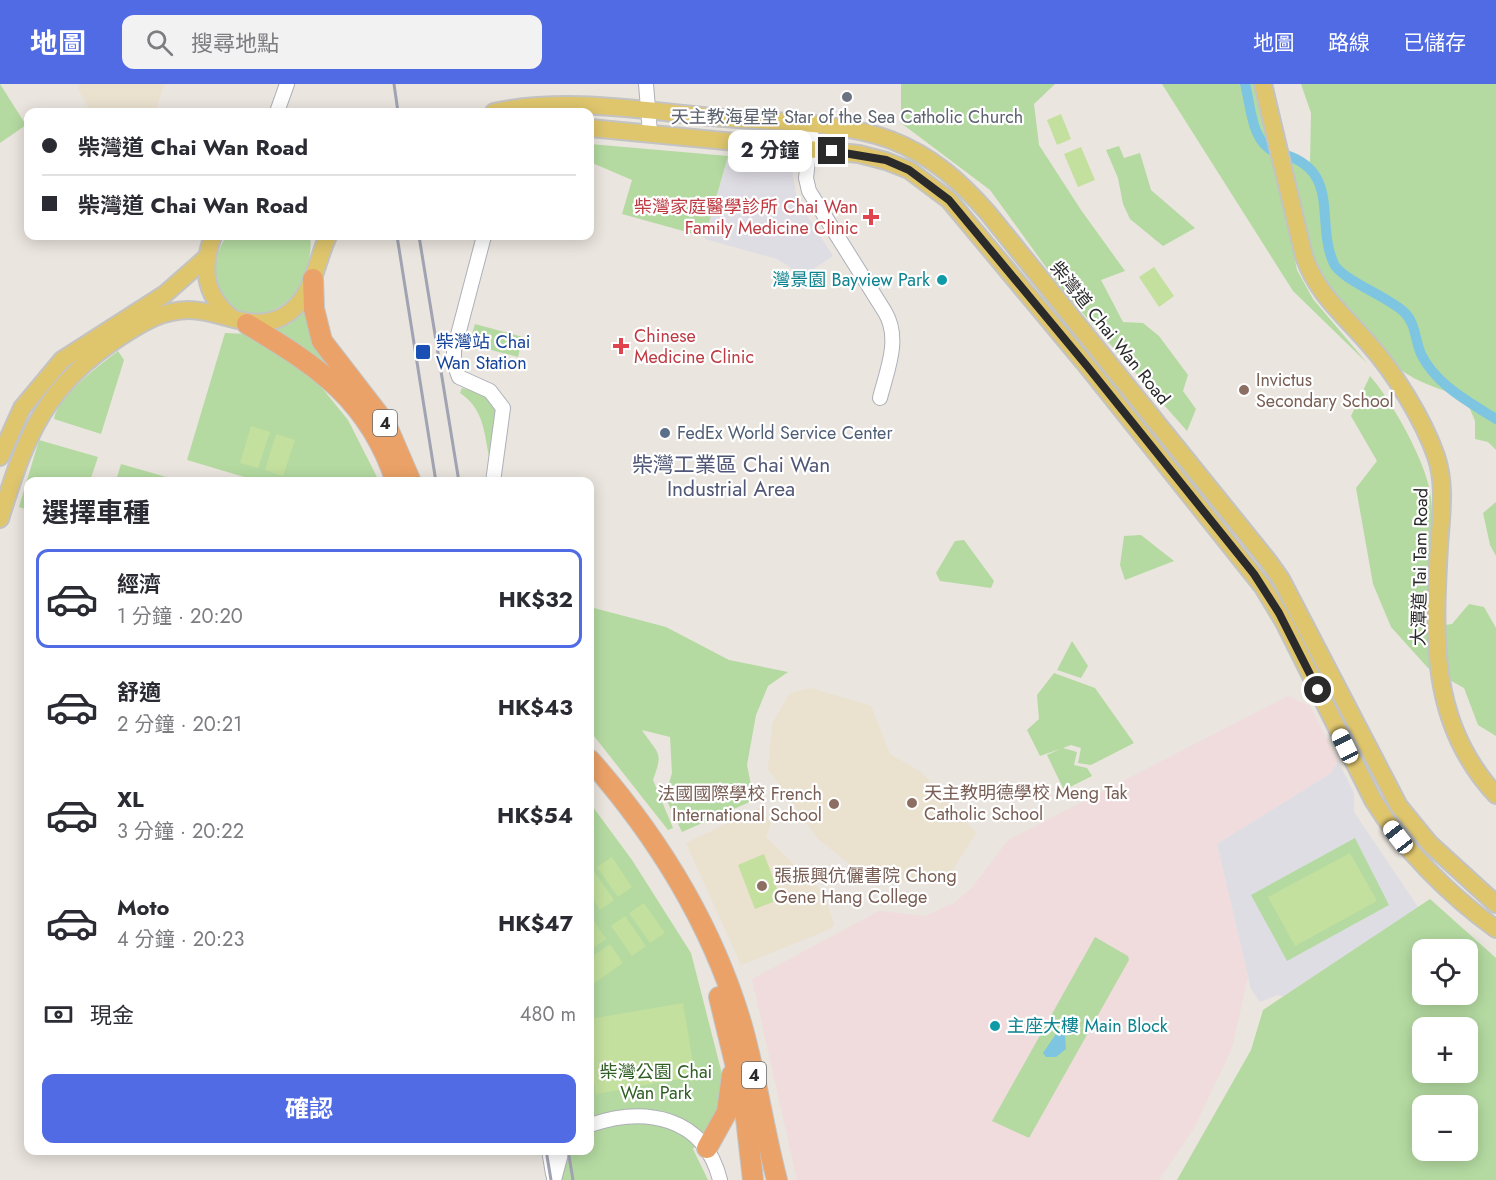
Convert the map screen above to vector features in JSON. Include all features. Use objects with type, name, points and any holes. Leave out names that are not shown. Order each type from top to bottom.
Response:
[{"type":"highway","name":"4","points":[[313,279],[314,309],[322,341],[381,417],[397,446],[409,477]]},
{"type":"highway","name":"4","points":[[240,321],[302,357],[334,382],[370,427],[394,477]]},
{"type":"highway","name":"4","points":[[594,765],[628,804],[657,845],[709,938],[740,1020],[777,1180]]},
{"type":"highway","name":"4","points":[[594,784],[640,842],[674,894],[711,975],[729,1033],[744,1100],[753,1180]]},
{"type":"highway","points":[[707,1148],[723,1123],[730,1102],[732,1063],[729,1033]]},
{"type":"main road","name":"大潭道 Tai Tam Road","points":[[1263,84],[1304,256],[1311,274],[1327,300],[1361,335],[1384,364],[1420,421],[1435,454],[1442,490],[1437,603],[1442,692],[1450,721],[1461,747],[1496,795]]},
{"type":"main road","name":"柴灣道 Chai Wan Road","points":[[523,108],[544,105],[589,108]]},
{"type":"main road","name":"柴灣道 Chai Wan Road","points":[[594,108],[812,125],[889,140],[938,164],[964,185],[1269,562],[1281,579],[1399,806],[1430,844],[1496,904]]},
{"type":"main road","points":[[594,128],[859,154],[886,160],[909,170],[949,200],[1263,587],[1288,631],[1373,800],[1389,825],[1417,858],[1496,929]]},
{"type":"main road","points":[[212,240],[207,257],[206,281],[215,302],[240,321]]},
{"type":"main road","points":[[0,519],[19,459],[53,396],[74,372],[102,349],[141,324],[170,312],[201,311],[240,321],[268,322],[291,310],[304,296],[313,279],[323,240]]},
{"type":"main road","points":[[19,459],[1,455],[22,408],[62,360],[165,294],[207,257]]},
{"type":"street","points":[[278,108],[287,84]]},
{"type":"street","points":[[646,84],[650,133]]},
{"type":"street","points":[[812,125],[806,178],[809,191],[892,326],[892,349],[880,398]]},
{"type":"street","points":[[483,240],[454,350],[453,363],[459,377],[490,391],[501,402],[503,416],[493,477]]},
{"type":"street","points":[[595,1123],[635,1115],[653,1116],[687,1130],[707,1148],[720,1180]]},
{"type":"street","points":[[550,1155],[554,1180]]},
{"type":"street","points":[[554,1180],[561,1155]]},
{"type":"shaded area","points":[[79,84],[164,84],[156,108],[89,108],[78,89]]},
{"type":"shaded area","points":[[728,156],[782,160],[791,164],[797,200],[833,256],[798,279],[790,267],[777,259],[705,239]]},
{"type":"shaded area","name":"法國國際學校 French International School","points":[[811,688],[871,706],[890,754],[921,772],[976,833],[952,871],[920,884],[874,876],[855,868],[818,839],[768,769],[772,724],[790,693]]},
{"type":"shaded area","points":[[1288,696],[1310,706],[1338,761],[1331,773],[1217,844],[1248,977],[1232,1048],[1194,1128],[1159,1180],[797,1180],[752,979],[879,911],[925,916],[954,903],[971,889],[1008,840]]},
{"type":"shaded area","points":[[1338,761],[1354,793],[1354,812],[1420,910],[1290,998],[1277,995],[1260,1002],[1251,989],[1217,844],[1331,773]]},
{"type":"shaded area","name":"張振興伉儷書院 Chong Gene Hang College","points":[[759,808],[771,823],[766,837],[824,893],[834,924],[830,929],[741,965],[686,843]]},
{"type":"green space","points":[[0,84],[24,122],[24,126],[0,143]]},
{"type":"green space","points":[[901,84],[1055,84],[1034,104],[1039,145],[1081,210],[1125,271],[1101,280],[1123,322],[1143,323],[1159,336],[1188,375],[1183,391],[1196,409],[1187,431],[1064,292],[990,190],[901,123]]},
{"type":"green space","points":[[1162,84],[1253,84],[1274,153],[1297,270],[1313,299],[1367,363],[1293,291]]},
{"type":"green space","points":[[1301,84],[1496,84],[1496,450],[1488,442],[1475,439],[1475,421],[1466,399],[1421,381],[1396,366],[1354,323],[1318,274],[1309,248],[1295,182],[1285,155],[1310,162],[1311,113]]},
{"type":"green space","points":[[1061,114],[1071,139],[1057,145],[1047,120]]},
{"type":"green space","points":[[594,144],[728,156],[705,237],[622,214],[632,180],[594,164]]},
{"type":"green space","points":[[1119,146],[1124,158],[1140,153],[1151,190],[1195,228],[1163,246],[1130,219],[1123,204],[1118,178],[1106,150]]},
{"type":"green space","points":[[1081,147],[1095,180],[1078,187],[1064,154]]},
{"type":"green space","points":[[224,240],[310,240],[307,266],[294,294],[280,306],[265,313],[249,313],[235,309],[223,299],[216,285],[215,266]]},
{"type":"green space","points":[[1154,267],[1174,296],[1159,307],[1139,277]]},
{"type":"green space","points":[[305,308],[362,398],[267,329],[290,324]]},
{"type":"green space","points":[[475,324],[523,337],[518,357],[469,344]]},
{"type":"green space","points":[[225,333],[247,334],[306,368],[348,420],[377,477],[244,477],[187,460]]},
{"type":"green space","points":[[118,351],[124,360],[101,434],[54,419],[57,410],[71,391]]},
{"type":"green space","points":[[1370,376],[1408,434],[1428,484],[1432,530],[1431,627],[1452,624],[1469,604],[1484,607],[1496,628],[1496,736],[1478,725],[1464,688],[1428,668],[1391,627],[1373,584],[1356,488],[1377,461],[1351,416]]},
{"type":"green space","points":[[462,388],[490,397],[498,409],[498,425],[489,456],[484,429],[478,413],[468,399],[460,393]]},
{"type":"green space","points":[[251,426],[270,432],[258,468],[240,463]]},
{"type":"green space","points":[[276,434],[295,440],[283,476],[265,470]]},
{"type":"green space","points":[[39,440],[98,457],[91,477],[28,477]]},
{"type":"green space","points":[[121,464],[166,477],[117,477]]},
{"type":"green space","points":[[24,490],[24,509],[19,507]]},
{"type":"green space","points":[[1496,502],[1496,556],[1490,545],[1483,513]]},
{"type":"green space","points":[[1141,535],[1174,561],[1125,580],[1120,565],[1124,536]]},
{"type":"green space","points":[[964,540],[994,581],[991,588],[940,581],[936,573],[955,541]]},
{"type":"green space","points":[[594,608],[666,627],[729,660],[788,672],[768,686],[756,715],[747,765],[754,800],[682,832],[665,797],[672,773],[670,737],[642,730],[658,753],[659,758],[653,780],[673,828],[668,830],[594,736]]},
{"type":"green space","points":[[1072,641],[1088,666],[1081,678],[1057,670]]},
{"type":"green space","points":[[1054,673],[1095,688],[1134,743],[1091,765],[1078,763],[1081,748],[1071,745],[1063,748],[1077,752],[1074,765],[1087,768],[1092,776],[1064,790],[1047,755],[1060,749],[1040,756],[1027,730],[1039,719],[1037,695]]},
{"type":"green space","name":"柴灣公園 Chai Wan Park","points":[[594,808],[632,860],[691,953],[721,1070],[724,1108],[693,1149],[708,1180],[561,1180],[559,1155],[594,1155]]},
{"type":"green space","points":[[1355,838],[1389,905],[1287,961],[1251,895]]},
{"type":"green space","points":[[1350,853],[1377,901],[1295,946],[1268,897]]},
{"type":"green space","points":[[764,854],[781,899],[755,909],[738,865]]},
{"type":"green space","points":[[612,857],[632,887],[618,897],[597,867]]},
{"type":"green space","points":[[594,871],[614,900],[600,910],[594,901]]},
{"type":"green space","points":[[1430,899],[1475,939],[1412,939],[1412,1005],[1478,1005],[1478,942],[1496,958],[1496,1180],[1177,1180],[1251,1050],[1263,1010]]},
{"type":"green space","points":[[644,903],[665,933],[650,943],[629,913]]},
{"type":"green space","points":[[625,916],[646,946],[632,956],[611,926]]},
{"type":"green space","points":[[594,921],[606,939],[594,947]]},
{"type":"green space","points":[[1095,937],[1128,956],[1129,960],[1029,1138],[992,1121]]},
{"type":"green space","points":[[610,944],[623,963],[594,983],[594,955]]},
{"type":"green space","points":[[683,1003],[695,1076],[596,1094],[594,1018]]},
{"type":"water","points":[[1058,1031],[1065,1035],[1066,1049],[1056,1057],[1046,1057],[1043,1053]]},
{"type":"waterway","points":[[1245,84],[1257,132],[1267,147],[1275,152]]},
{"type":"waterway","points":[[1286,155],[1303,163],[1314,174],[1320,187],[1324,201],[1329,248],[1338,270],[1404,312],[1413,327],[1421,354],[1435,375],[1454,392],[1496,419]]},
{"type":"railway","points":[[394,84],[397,108]]},
{"type":"railway","points":[[398,240],[435,477]]},
{"type":"railway","points":[[420,240],[458,477]]},
{"type":"railway","points":[[547,1155],[551,1180]]},
{"type":"railway","points":[[569,1155],[573,1180]]},
{"type":"place","name":"天主教海星堂 Star of the Sea Catholic Church","points":[[847,97]]},
{"type":"place","name":"柴灣家庭醫學診所 Chai Wan Family Medicine Clinic","points":[[871,217]]},
{"type":"place","name":"灣景園 Bayview Park","points":[[942,280]]},
{"type":"place","name":"Chinese Medicine Clinic","points":[[621,346]]},
{"type":"place","name":"柴灣站 Chai Wan Station","points":[[423,352]]},
{"type":"place","name":"Invictus Secondary School","points":[[1244,390]]},
{"type":"place","name":"FedEx World Service Center","points":[[665,433]]},
{"type":"place","name":"天主教明德學校 Meng Tak Catholic School","points":[[912,803]]},
{"type":"place","name":"法國國際學校 French International School","points":[[834,804]]},
{"type":"place","name":"張振興伉儷書院 Chong Gene Hang College","points":[[762,886]]},
{"type":"place","name":"主座大樓 Main Block","points":[[995,1026]]},
{"type":"district","name":"柴灣工業區 Chai Wan Industrial Area","points":[[731,477]]},
{"type":"route","points":[[832,151],[886,160],[909,170],[949,200],[1087,366],[1254,574],[1279,613],[1318,690]]}]
